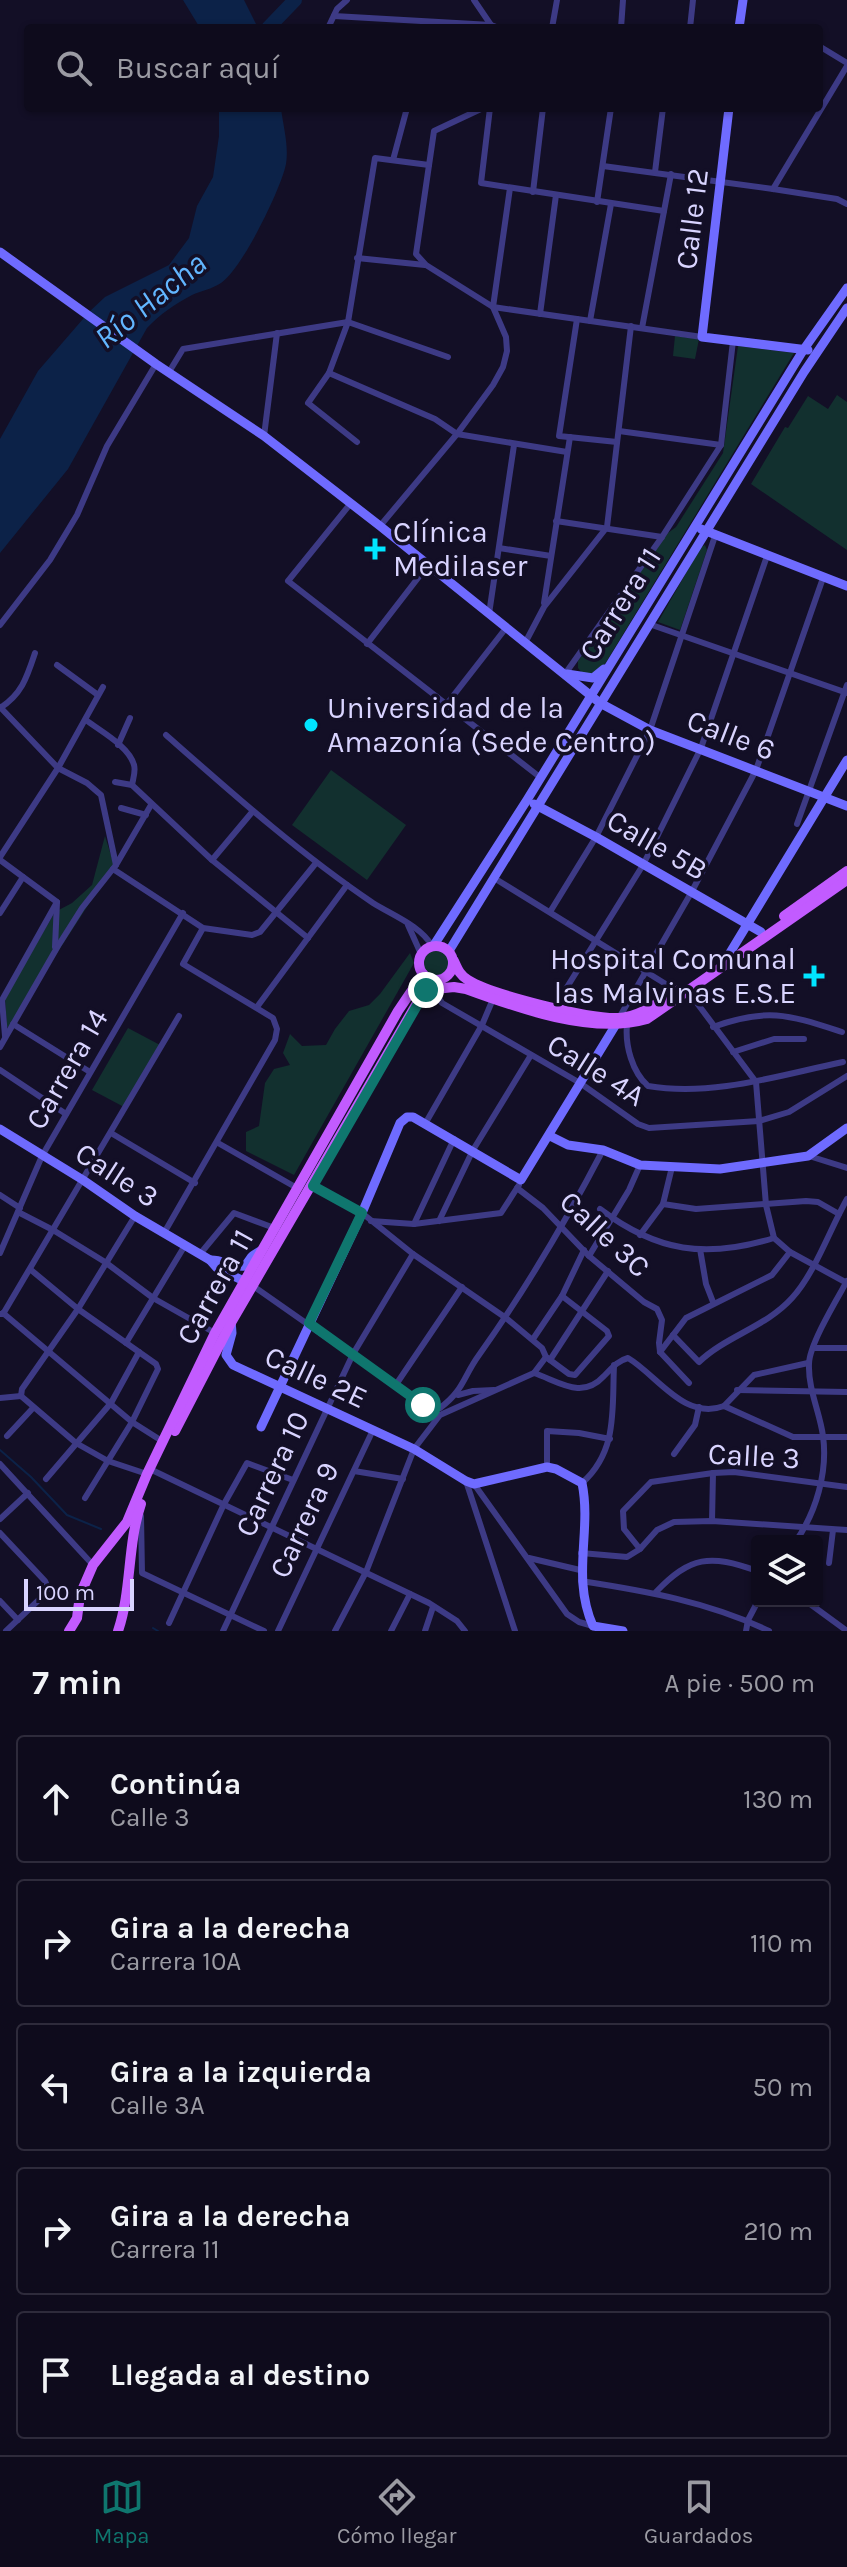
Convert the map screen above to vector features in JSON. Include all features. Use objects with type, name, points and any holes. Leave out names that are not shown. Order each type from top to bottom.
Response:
[{"type":"main road","points":[[739,24],[743,0]]},
{"type":"main road","name":"Calle 12","points":[[702,337],[729,112]]},
{"type":"main road","name":"Calle 6","points":[[0,252],[152,361],[264,436],[600,703],[650,730],[847,806]]},
{"type":"main road","name":"Carrera 11","points":[[433,946],[541,778],[804,349],[847,288]]},
{"type":"main road","name":"Carrera 11","points":[[451,956],[494,878],[600,703],[649,624],[711,534],[818,350],[847,308]]},
{"type":"main road","points":[[702,337],[818,350]]},
{"type":"main road","points":[[696,526],[847,586]]},
{"type":"main road","points":[[565,674],[593,678],[602,669],[607,670]]},
{"type":"main road","points":[[728,956],[847,760]]},
{"type":"main road","name":"Calle 5B","points":[[527,800],[761,932]]},
{"type":"main road","points":[[683,991],[847,871]]},
{"type":"main road","points":[[519,1184],[620,1023],[683,991],[847,880]]},
{"type":"main road","points":[[433,946],[451,956],[459,973],[479,986],[620,1023],[553,1016],[466,989],[431,982],[419,968],[421,954],[433,946]]},
{"type":"main road","points":[[431,982],[451,972],[451,956]]},
{"type":"main road","name":"Carrera 11","points":[[248,1283],[260,1251],[313,1186],[431,982]]},
{"type":"main road","name":"Carrera 11","points":[[69,1631],[77,1618],[80,1595],[93,1565],[130,1523],[142,1500],[150,1472],[228,1319],[279,1230],[297,1188],[398,1011],[431,982]]},
{"type":"main road","name":"Calle 3C","points":[[362,1213],[400,1123],[407,1117],[473,1150],[519,1184]]},
{"type":"main road","points":[[550,1136],[568,1145],[603,1150],[640,1165],[720,1169],[808,1156],[847,1128]]},
{"type":"main road","name":"Calle 3","points":[[0,1129],[184,1247],[210,1260],[217,1268],[248,1283]]},
{"type":"main road","points":[[261,1427],[362,1213]]},
{"type":"main road","name":"Calle 3","points":[[210,1260],[245,1266],[260,1251]]},
{"type":"main road","name":"Carrera 11","points":[[118,1631],[124,1612],[130,1523],[162,1441],[215,1333],[228,1319]]},
{"type":"main road","name":"Calle 2E","points":[[228,1319],[232,1333],[226,1355],[233,1365],[414,1449],[470,1483]]},
{"type":"main road","points":[[470,1483],[547,1467],[582,1483],[584,1506],[580,1570],[588,1627],[623,1631]]},
{"type":"street","points":[[330,24],[347,0]]},
{"type":"street","points":[[474,0],[490,24]]},
{"type":"street","points":[[553,24],[557,0]]},
{"type":"street","points":[[621,24],[623,0]]},
{"type":"street","points":[[690,24],[693,0]]},
{"type":"street","points":[[334,16],[418,24]]},
{"type":"street","points":[[823,49],[847,64],[823,105]]},
{"type":"street","points":[[393,160],[406,112]]},
{"type":"street","points":[[474,112],[434,131],[416,254],[426,265],[493,307],[702,337]]},
{"type":"street","points":[[490,112],[481,183],[664,211]]},
{"type":"street","points":[[533,192],[543,112]]},
{"type":"street","points":[[597,202],[610,112]]},
{"type":"street","points":[[655,172],[662,112]]},
{"type":"street","points":[[773,189],[819,112]]},
{"type":"street","points":[[357,442],[308,403],[329,373],[348,322],[375,158],[429,165]]},
{"type":"street","points":[[603,166],[773,189],[837,199],[847,204]]},
{"type":"street","points":[[642,328],[671,174]]},
{"type":"street","points":[[380,526],[457,434],[503,367],[506,337],[493,307],[510,188]]},
{"type":"street","points":[[540,314],[556,195]]},
{"type":"street","points":[[590,321],[611,204]]},
{"type":"street","points":[[357,258],[426,265]]},
{"type":"street","points":[[577,319],[559,436],[617,442]]},
{"type":"street","points":[[169,372],[183,349],[348,322],[448,357]]},
{"type":"street","points":[[525,643],[544,607],[607,527],[631,326]]},
{"type":"street","points":[[264,436],[277,333]]},
{"type":"street","points":[[565,674],[662,537],[721,445],[733,341]]},
{"type":"street","points":[[0,625],[50,560],[77,515],[107,446],[152,361]]},
{"type":"street","points":[[329,373],[435,419],[457,434],[567,452]]},
{"type":"street","points":[[619,431],[721,445]]},
{"type":"street","points":[[544,607],[570,437]]},
{"type":"street","points":[[489,614],[514,445]]},
{"type":"street","points":[[351,503],[288,581],[541,778]]},
{"type":"street","points":[[556,521],[662,537]]},
{"type":"street","points":[[550,912],[596,837],[650,730],[711,534]]},
{"type":"street","points":[[499,548],[551,556]]},
{"type":"street","points":[[554,1008],[643,865],[701,748],[767,556]]},
{"type":"street","points":[[367,644],[428,565]]},
{"type":"street","points":[[823,578],[756,770],[691,893],[645,971],[620,1023],[640,1079],[648,1086],[715,1087],[756,1082],[843,1062]]},
{"type":"street","points":[[649,624],[846,690],[797,824]]},
{"type":"street","points":[[446,705],[506,628]]},
{"type":"street","points":[[35,653],[25,683],[15,698],[0,707],[58,768],[87,783],[101,795],[115,867],[203,928],[257,935],[316,863]]},
{"type":"street","points":[[57,665],[98,695]]},
{"type":"street","points":[[57,902],[0,858],[58,768],[103,687]]},
{"type":"street","points":[[118,745],[130,718]]},
{"type":"street","points":[[86,720],[134,762],[132,785]]},
{"type":"street","points":[[166,735],[316,863],[425,934],[433,946]]},
{"type":"street","points":[[115,782],[132,785],[212,860],[308,938]]},
{"type":"street","points":[[0,1047],[82,908],[115,867],[151,805]]},
{"type":"street","points":[[121,808],[146,815]]},
{"type":"street","points":[[212,860],[253,811]]},
{"type":"street","points":[[0,913],[23,877]]},
{"type":"street","points":[[494,878],[683,991],[756,1082],[766,1205],[774,1238],[790,1252],[847,1282],[808,1363],[823,1436],[821,1484],[800,1535]]},
{"type":"street","points":[[257,1007],[347,885]]},
{"type":"street","points":[[55,952],[57,902]]},
{"type":"street","points":[[5,1038],[1,999],[57,902]]},
{"type":"street","name":"Carrera 14","points":[[0,1253],[42,1156],[183,913]]},
{"type":"street","points":[[408,925],[421,954]]},
{"type":"street","points":[[164,1233],[218,1143],[275,1040],[277,1029],[273,1018],[183,964],[203,928]]},
{"type":"street","name":"Calle 4A","points":[[431,982],[442,1003],[580,1083],[638,1124],[649,1128],[759,1121],[789,1112],[847,1076]]},
{"type":"street","points":[[425,1124],[482,1025],[493,999]]},
{"type":"street","points":[[713,1027],[737,1018],[772,1014],[787,1015],[842,1032]]},
{"type":"street","points":[[162,1441],[132,1422],[1,1313],[31,1270],[179,1016]]},
{"type":"street","points":[[13,1024],[90,1072]]},
{"type":"street","points":[[733,1052],[774,1039],[804,1039]]},
{"type":"street","points":[[439,1221],[473,1150],[531,1055]]},
{"type":"street","points":[[0,1070],[66,1114]]},
{"type":"street","points":[[111,1133],[195,1183]]},
{"type":"street","points":[[414,1224],[454,1139]]},
{"type":"street","points":[[218,1143],[297,1188]]},
{"type":"street","points":[[335,1631],[366,1572],[414,1449],[440,1412],[457,1395],[476,1359],[563,1228],[603,1150]]},
{"type":"street","points":[[808,1156],[847,1168]]},
{"type":"street","points":[[533,1339],[612,1219],[640,1165]]},
{"type":"street","points":[[640,1235],[663,1204],[672,1167]]},
{"type":"street","points":[[371,1221],[414,1224],[501,1213],[519,1184]]},
{"type":"street","name":"Calle 3C","points":[[519,1184],[587,1253],[661,1315],[660,1352]]},
{"type":"street","points":[[313,1186],[362,1213],[413,1254],[506,1318],[533,1339],[548,1358],[575,1375],[609,1336],[607,1331],[562,1296]]},
{"type":"street","points":[[0,1195],[19,1210],[105,1262],[153,1298],[215,1333]]},
{"type":"street","points":[[673,1335],[699,1362],[711,1349],[751,1329],[793,1297],[847,1199]]},
{"type":"street","points":[[663,1204],[696,1209],[818,1202],[839,1214]]},
{"type":"street","points":[[600,1209],[640,1235],[673,1247],[700,1249],[753,1244],[774,1238]]},
{"type":"street","points":[[199,1254],[234,1213],[279,1230]]},
{"type":"street","points":[[21,1396],[22,1389],[78,1309],[135,1216]]},
{"type":"street","points":[[126,1343],[184,1247]]},
{"type":"street","points":[[700,1249],[706,1284],[713,1302]]},
{"type":"street","points":[[689,1383],[660,1352],[686,1318],[772,1275],[790,1252]]},
{"type":"street","name":"Carrera 10","points":[[223,1631],[353,1354],[413,1254]]},
{"type":"street","points":[[31,1270],[78,1309],[156,1364],[158,1369],[132,1422],[85,1498]]},
{"type":"street","points":[[440,1412],[498,1391],[534,1373],[584,1312],[608,1271]]},
{"type":"street","name":"Calle 3","points":[[248,1283],[423,1405],[440,1412]]},
{"type":"street","points":[[395,1386],[462,1287]]},
{"type":"street","points":[[813,1348],[847,1348]]},
{"type":"street","points":[[46,1479],[111,1403],[139,1352]]},
{"type":"street","points":[[534,1373],[579,1390],[588,1389],[596,1385],[619,1360],[628,1358],[679,1399],[714,1409],[724,1406],[754,1375],[808,1363]]},
{"type":"street","points":[[582,1483],[596,1471],[610,1439],[614,1365]]},
{"type":"street","points":[[737,1390],[847,1392]]},
{"type":"street","points":[[457,1395],[498,1391]]},
{"type":"street","points":[[0,1398],[21,1396]]},
{"type":"street","points":[[21,1396],[76,1443],[108,1461],[150,1472],[224,1504],[442,1609],[465,1631]]},
{"type":"street","points":[[724,1406],[793,1437],[847,1437]]},
{"type":"street","points":[[674,1454],[695,1425],[699,1407]]},
{"type":"street","points":[[7,1436],[33,1408]]},
{"type":"street","name":"Carrera 9","points":[[278,1631],[373,1430]]},
{"type":"street","points":[[547,1467],[547,1431],[610,1439]]},
{"type":"street","points":[[169,1623],[224,1504],[247,1463],[293,1480]]},
{"type":"street","points":[[0,1464],[93,1565]]},
{"type":"street","points":[[354,1471],[403,1479]]},
{"type":"street","name":"Calle 3","points":[[640,1549],[624,1529],[623,1511],[651,1482],[734,1472],[847,1487]]},
{"type":"street","points":[[712,1521],[713,1473]]},
{"type":"street","points":[[470,1483],[515,1631]]},
{"type":"street","name":"Calle 2E","points":[[470,1483],[529,1558],[567,1614],[588,1627]]},
{"type":"street","points":[[0,1519],[28,1493]]},
{"type":"street","points":[[142,1500],[142,1573],[264,1631]]},
{"type":"street","points":[[581,1553],[627,1557],[640,1549],[657,1530],[674,1522],[712,1521],[847,1530]]},
{"type":"street","points":[[829,1563],[833,1530]]},
{"type":"street","points":[[0,1533],[48,1588],[6,1631]]},
{"type":"street","points":[[529,1558],[580,1570]]},
{"type":"street","points":[[656,1592],[674,1573],[691,1562],[737,1564],[751,1569]]},
{"type":"street","points":[[581,1581],[656,1592],[748,1620],[769,1631]]},
{"type":"street","points":[[391,1631],[410,1594]]},
{"type":"street","points":[[0,1601],[18,1620]]},
{"type":"street","points":[[425,1631],[433,1607]]},
{"type":"street","points":[[746,1631],[755,1607]]},
{"type":"street","points":[[814,1607],[843,1629]]},
{"type":"green space","points":[[675,336],[699,339],[695,359],[673,356]]},
{"type":"green space","points":[[738,346],[794,353],[600,672],[593,675],[582,673],[578,661],[668,533],[676,527],[723,453]]},
{"type":"green space","points":[[837,395],[847,402],[847,550],[751,484],[785,427],[788,428],[808,396],[828,409]]},
{"type":"green space","points":[[705,545],[707,550],[680,630],[658,622],[701,547]]},
{"type":"green space","points":[[331,770],[406,825],[367,880],[292,825]]},
{"type":"green space","points":[[105,836],[114,865],[7,1027],[5,998],[55,912],[72,903],[92,885]]},
{"type":"green space","points":[[436,950],[445,954],[449,963],[445,972],[436,976],[427,972],[423,963],[427,954]]},
{"type":"green space","points":[[410,953],[414,963],[294,1175],[246,1151],[246,1132],[259,1126],[265,1083],[274,1069],[290,1065],[283,1053],[290,1034],[302,1046],[326,1045],[349,1011],[369,1005]]},
{"type":"green space","points":[[128,1028],[160,1045],[124,1107],[92,1090]]},
{"type":"water","points":[[183,0],[244,0],[256,24],[198,24]]},
{"type":"water","name":"Río Hacha","points":[[219,112],[282,112],[287,157],[283,176],[269,209],[230,275],[218,285],[174,306],[147,328],[68,469],[0,553],[0,439],[38,371],[89,312],[105,297],[169,265],[189,238],[197,206],[213,177]]},
{"type":"waterway","points":[[272,24],[295,0]]},
{"type":"waterway","points":[[0,1450],[67,1515],[101,1529]]},
{"type":"waterway","points":[[153,1628],[158,1631]]},
{"type":"place","name":"Clínica Medilaser","points":[[375,549]]},
{"type":"place","name":"Universidad de la Amazonía (Sede Centro)","points":[[311,725]]},
{"type":"place","name":"Hospital Comunal las Malvinas E.S.E","points":[[814,976]]},
{"type":"route","points":[[423,1405],[309,1323],[362,1213],[313,1186],[426,990]]}]
